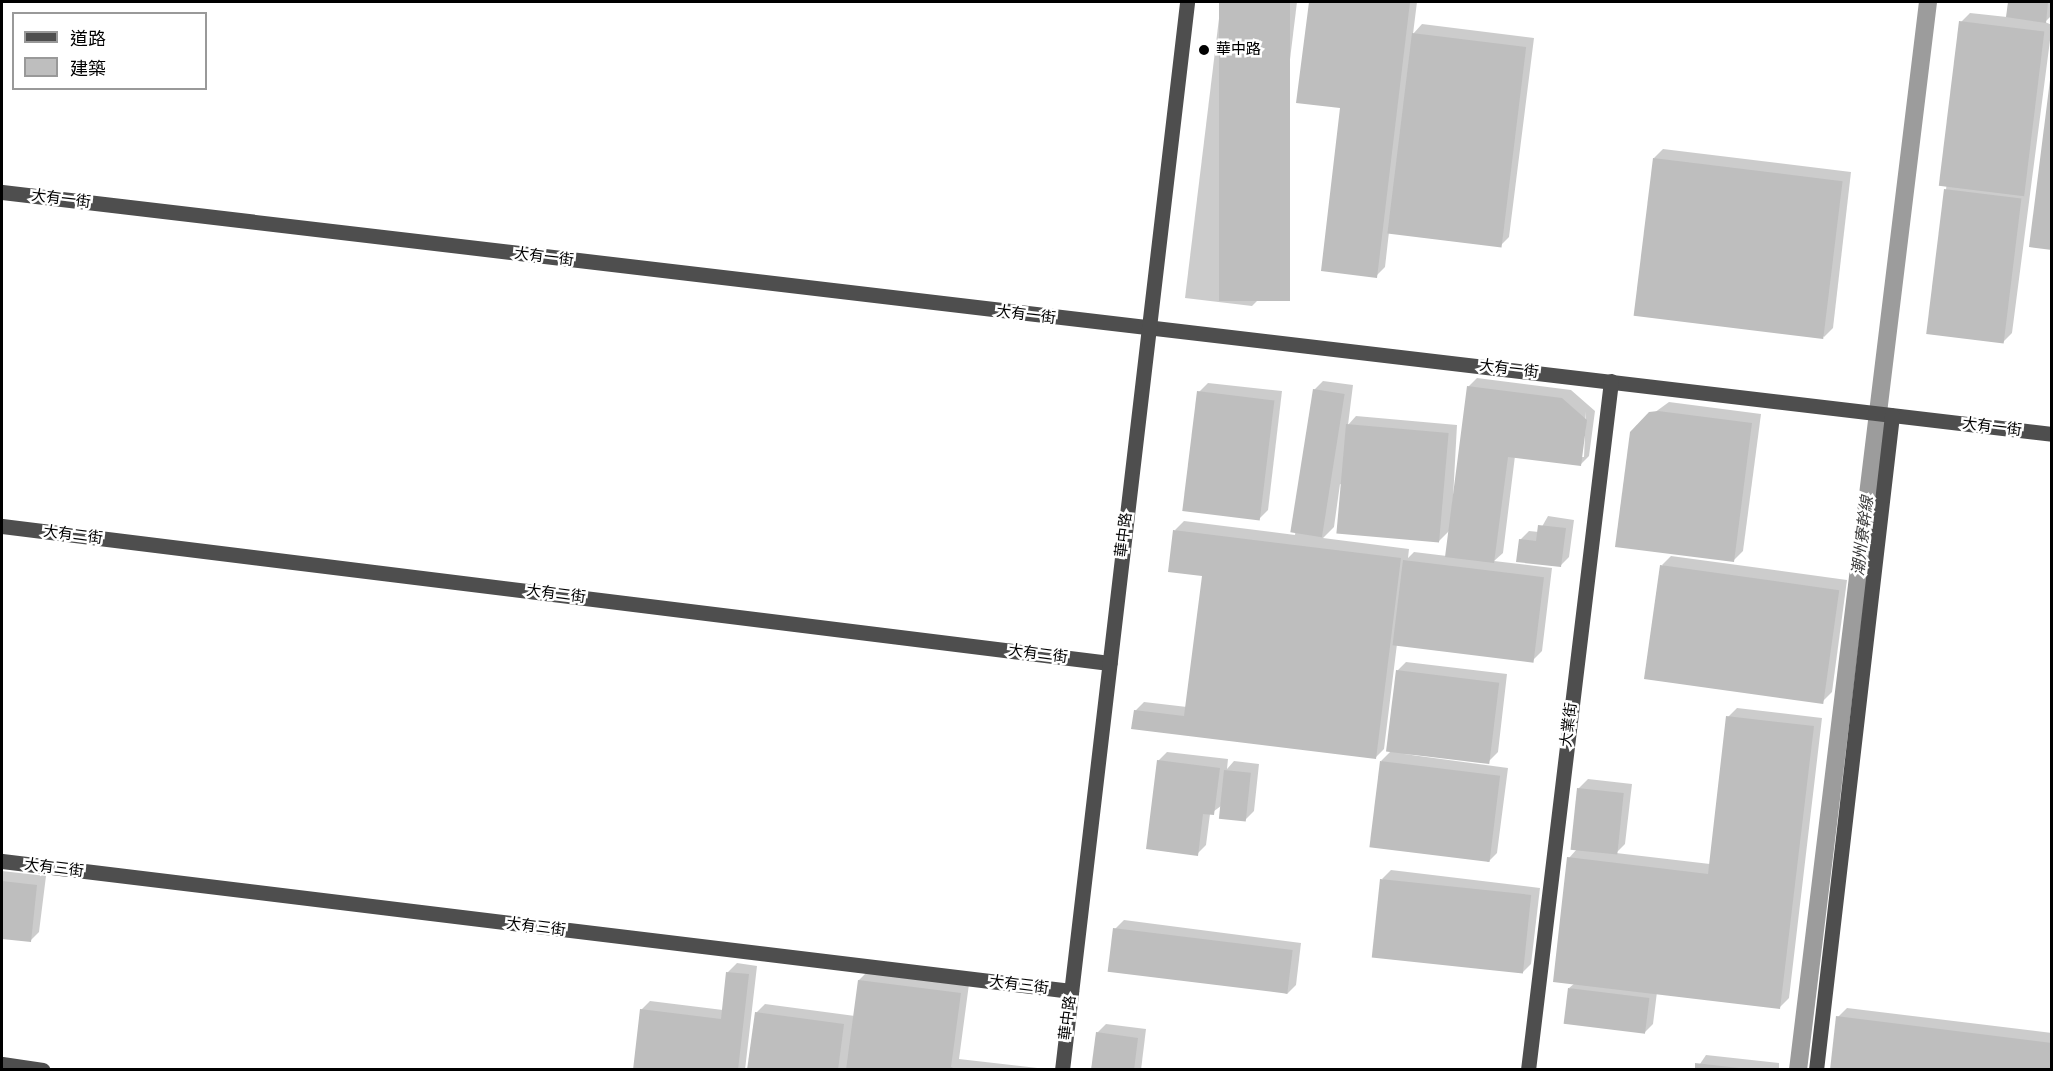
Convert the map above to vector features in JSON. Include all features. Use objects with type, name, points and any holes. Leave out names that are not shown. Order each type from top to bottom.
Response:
[{"type":"street","name":"華中路","points":[[1062,1070],[1187,2]]},
{"type":"street","name":"大有一街","points":[[2,192],[1148,330],[1611,381],[2052,434]]},
{"type":"street","name":"大業街","points":[[1528,1070],[1611,381]]},
{"type":"street","points":[[1816,1070],[1892,415]]},
{"type":"street","name":"大有二街","points":[[2,526],[1110,663]]},
{"type":"street","name":"大有三街","points":[[2,861],[1071,992]]},
{"type":"street","points":[[2,1064],[43,1070]]},
{"type":"building","points":[[1219,2],[1290,2],[1290,301],[1219,301]]},
{"type":"building","points":[[1309,2],[1410,2],[1377,278],[1321,271],[1340,108],[1296,103]]},
{"type":"building","points":[[2008,2],[2048,2],[2046,23],[2006,17]]},
{"type":"building","points":[[1959,21],[2044,31],[2024,196],[1939,186]]},
{"type":"building","points":[[1412,33],[1526,47],[1502,248],[1387,233]]},
{"type":"building","points":[[2050,80],[2052,80],[2052,250],[2029,247]]},
{"type":"building","points":[[1653,158],[1843,181],[1823,339],[1634,316]]},
{"type":"building","points":[[1944,189],[2021,199],[2004,343],[1926,334]]},
{"type":"building","points":[[1467,386],[1562,398],[1587,420],[1581,466],[1508,457],[1494,563],[1445,557]]},
{"type":"building","points":[[1313,389],[1345,394],[1322,537],[1290,532]]},
{"type":"building","points":[[1197,391],[1274,401],[1260,521],[1182,511]]},
{"type":"building","points":[[1658,411],[1752,423],[1734,562],[1615,547],[1630,432],[1649,412]]},
{"type":"building","points":[[1346,424],[1449,433],[1439,543],[1336,534]]},
{"type":"building","points":[[1538,525],[1566,528],[1561,567],[1516,562],[1519,539],[1536,541]]},
{"type":"building","points":[[1173,530],[1401,558],[1376,759],[1131,729],[1134,710],[1184,716],[1202,576],[1168,572]]},
{"type":"building","points":[[1403,560],[1544,577],[1533,663],[1393,645]]},
{"type":"building","points":[[1660,565],[1839,590],[1823,704],[1644,679]]},
{"type":"building","points":[[1396,670],[1499,683],[1489,764],[1386,751]]},
{"type":"building","points":[[1726,716],[1814,726],[1780,1009],[1553,982],[1567,857],[1708,874]]},
{"type":"building","points":[[1157,760],[1220,768],[1214,815],[1203,814],[1198,856],[1146,849]]},
{"type":"building","points":[[1380,761],[1500,776],[1489,862],[1369,847]]},
{"type":"building","points":[[1224,770],[1251,773],[1246,822],[1219,819]]},
{"type":"building","points":[[1577,788],[1624,793],[1617,855],[1571,850]]},
{"type":"building","points":[[1380,879],[1531,895],[1523,973],[1372,958]]},
{"type":"building","points":[[2,881],[37,885],[31,942],[2,939]]},
{"type":"building","points":[[1113,928],[1293,950],[1287,994],[1108,972]]},
{"type":"building","points":[[726,972],[749,974],[738,1070],[633,1070],[640,1009],[721,1019]]},
{"type":"building","points":[[858,980],[961,993],[951,1067],[958,1070],[846,1070]]},
{"type":"building","points":[[1568,988],[1649,998],[1645,1034],[1564,1024]]},
{"type":"building","points":[[755,1012],[844,1024],[838,1070],[747,1070]]},
{"type":"building","points":[[1836,1016],[2052,1043],[2052,1070],[1830,1070]]},
{"type":"building","points":[[1096,1032],[1138,1038],[1134,1070],[1091,1070]]},
{"type":"building","points":[[1695,1063],[1739,1068],[1739,1070],[1695,1070]]},
{"type":"waterway","name":"潮州寮幹線","points":[[1798,1070],[1928,2]]},
{"type":"place","name":"華中路","points":[[1204,50]]}]
